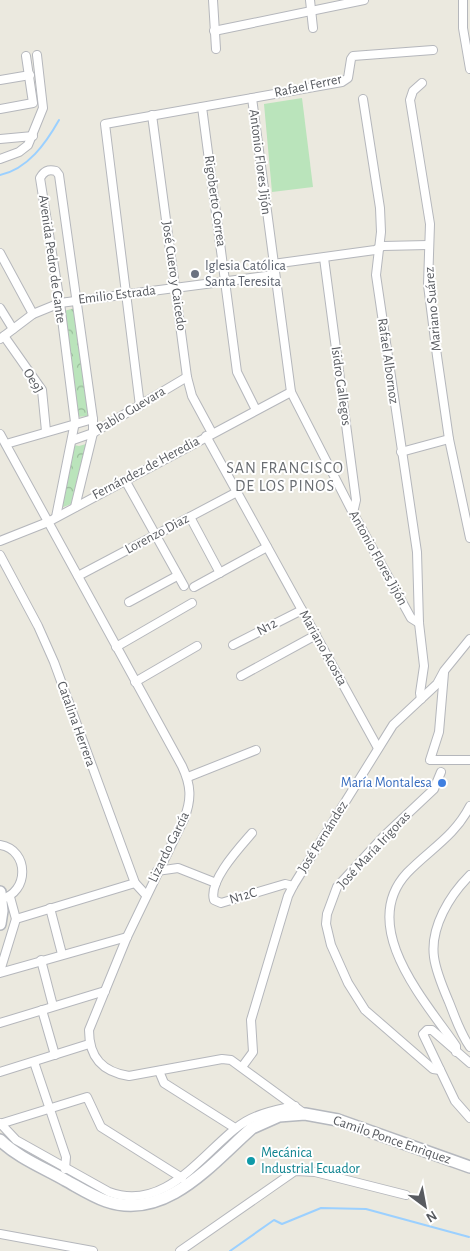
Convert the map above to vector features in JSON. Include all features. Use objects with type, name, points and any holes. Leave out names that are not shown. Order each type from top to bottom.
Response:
[{"type":"main road","points":[[0,924],[4,896]]},
{"type":"main road","name":"Camilo Ponce Enrìquez","points":[[0,1140],[15,1152],[107,1201],[141,1204],[179,1192],[259,1123],[279,1116],[305,1114],[338,1120],[470,1167]]},
{"type":"street","points":[[213,0],[216,49]]},
{"type":"street","points":[[310,0],[313,28]]},
{"type":"street","points":[[214,30],[361,0]]},
{"type":"street","points":[[464,0],[462,19],[470,68]]},
{"type":"street","name":"Rafael Ferrer","points":[[127,294],[104,128],[109,122],[344,81],[348,78],[353,56],[432,50]]},
{"type":"street","points":[[0,159],[19,152],[28,145],[44,108],[37,55]]},
{"type":"street","points":[[0,109],[33,104],[26,56]]},
{"type":"street","points":[[0,80],[30,76]]},
{"type":"street","name":"Mariano Suárez","points":[[422,83],[413,90],[410,100],[430,224],[428,285],[449,439],[470,538]]},
{"type":"street","name":"Antonio Flores Jijón","points":[[252,98],[291,392],[353,513],[411,618],[419,623]]},
{"type":"street","name":"Rafael Albornoz","points":[[363,99],[380,208],[381,232],[376,276],[417,552],[419,623]]},
{"type":"street","name":"Rigoberto Correa","points":[[202,107],[237,372],[256,410]]},
{"type":"street","name":"José Cuero y Caicedo","points":[[152,115],[177,287],[187,376],[192,396],[209,434]]},
{"type":"street","points":[[0,139],[33,136]]},
{"type":"street","name":"Avenida Pedro de Gante","points":[[56,518],[73,440],[75,422],[60,303],[40,178],[43,172],[50,170],[56,171],[59,176],[93,418],[93,433],[75,507]]},
{"type":"street","points":[[273,264],[324,258],[379,248],[428,244]]},
{"type":"street","points":[[0,253],[33,314]]},
{"type":"street","name":"Isidro Gallegos","points":[[324,258],[356,500],[353,513]]},
{"type":"street","name":"Emilio Estrada","points":[[2,338],[33,314],[60,303],[274,275]]},
{"type":"street","points":[[127,294],[140,406]]},
{"type":"street","points":[[0,308],[13,329]]},
{"type":"street","name":"Oe9J","points":[[2,338],[42,390],[46,431]]},
{"type":"street","name":"Pablo Guevara","points":[[73,440],[93,433],[187,376]]},
{"type":"street","name":"Fernández de Heredia","points":[[0,542],[56,518],[209,434],[291,392]]},
{"type":"street","name":"Pablo Guevara","points":[[6,444],[93,418]]},
{"type":"street","name":"Lizardo García","points":[[0,434],[188,777],[191,790],[188,809],[146,895],[105,991],[90,1030],[89,1044]]},
{"type":"street","name":"Mariano Acosta","points":[[209,434],[237,492],[378,748]]},
{"type":"street","points":[[401,452],[449,439]]},
{"type":"street","points":[[125,480],[184,586]]},
{"type":"street","name":"Lorenzo Diaz","points":[[78,576],[237,492]]},
{"type":"street","points":[[190,517],[220,573]]},
{"type":"street","points":[[194,587],[267,547]]},
{"type":"street","name":"Catalina Herrera","points":[[0,556],[38,626],[54,662],[135,883],[146,895]]},
{"type":"street","points":[[129,602],[177,576]]},
{"type":"street","points":[[116,647],[192,603]]},
{"type":"street","name":"N12","points":[[233,645],[302,610]]},
{"type":"street","points":[[419,623],[424,666],[420,693],[421,699]]},
{"type":"street","points":[[241,676],[316,635]]},
{"type":"street","name":"José Fernández","points":[[242,1066],[253,1052],[251,1020],[288,896],[293,886],[399,717],[437,684],[444,671],[470,639]]},
{"type":"street","points":[[135,682],[197,646]]},
{"type":"street","points":[[444,671],[440,732],[430,760],[470,760]]},
{"type":"street","points":[[188,777],[256,750]]},
{"type":"street","name":"José María Irigoras","points":[[440,1070],[433,1069],[365,1010],[348,983],[331,945],[326,924],[327,914],[338,887],[384,836],[434,789],[441,772]]},
{"type":"street","points":[[456,1052],[456,1046],[419,996],[399,959],[390,915],[394,893],[407,873],[453,833],[470,806]]},
{"type":"street","points":[[216,883],[228,862],[252,833]]},
{"type":"street","points":[[0,845],[12,849],[22,864],[20,882],[4,896],[16,919],[0,972]]},
{"type":"street","name":"N12C","points":[[157,871],[178,868],[216,883],[213,897],[217,903],[285,884],[293,886]]},
{"type":"street","points":[[470,875],[457,888],[438,926],[434,942],[434,958],[441,983],[458,1027],[470,1047]]},
{"type":"street","points":[[16,919],[135,883]]},
{"type":"street","points":[[50,908],[62,954]]},
{"type":"street","points":[[0,972],[127,937]]},
{"type":"street","points":[[42,960],[53,1006]]},
{"type":"street","points":[[0,1023],[105,991]]},
{"type":"street","points":[[42,1010],[55,1055]]},
{"type":"street","points":[[470,1063],[432,1030],[425,1032],[423,1037],[455,1101],[470,1118]]},
{"type":"street","points":[[0,1072],[89,1044],[96,1060],[104,1069],[116,1074],[130,1076],[222,1059],[231,1060],[242,1066],[305,1114]]},
{"type":"street","points":[[34,1062],[66,1157],[65,1169]]},
{"type":"street","points":[[158,1071],[164,1083],[236,1128]]},
{"type":"street","points":[[182,1178],[100,1127],[87,1097],[0,1124],[16,1140],[65,1169],[109,1192],[128,1197],[155,1191],[182,1178],[236,1128],[275,1110],[295,1106]]},
{"type":"street","points":[[180,1251],[295,1171],[315,1172],[406,1195]]},
{"type":"street","points":[[0,1234],[94,1251]]},
{"type":"green space","points":[[302,98],[313,187],[272,192],[264,104]]},
{"type":"green space","points":[[75,308],[88,416],[76,417],[64,311]]},
{"type":"green space","points":[[86,444],[71,504],[61,508],[74,445]]},
{"type":"waterway","points":[[0,175],[10,172],[28,161],[42,146],[59,120]]},
{"type":"waterway","points":[[230,1251],[274,1220],[282,1224],[321,1208],[366,1209],[469,1237]]},
{"type":"place","name":"Iglesia Católica Santa Teresita","points":[[195,274]]},
{"type":"place","name":"María Montalesa","points":[[442,783]]},
{"type":"place","name":"Mecánica Industrial Ecuador","points":[[251,1161]]},
{"type":"district","name":"SAN FRANCISCO DE LOS PINOS","points":[[285,477]]}]
